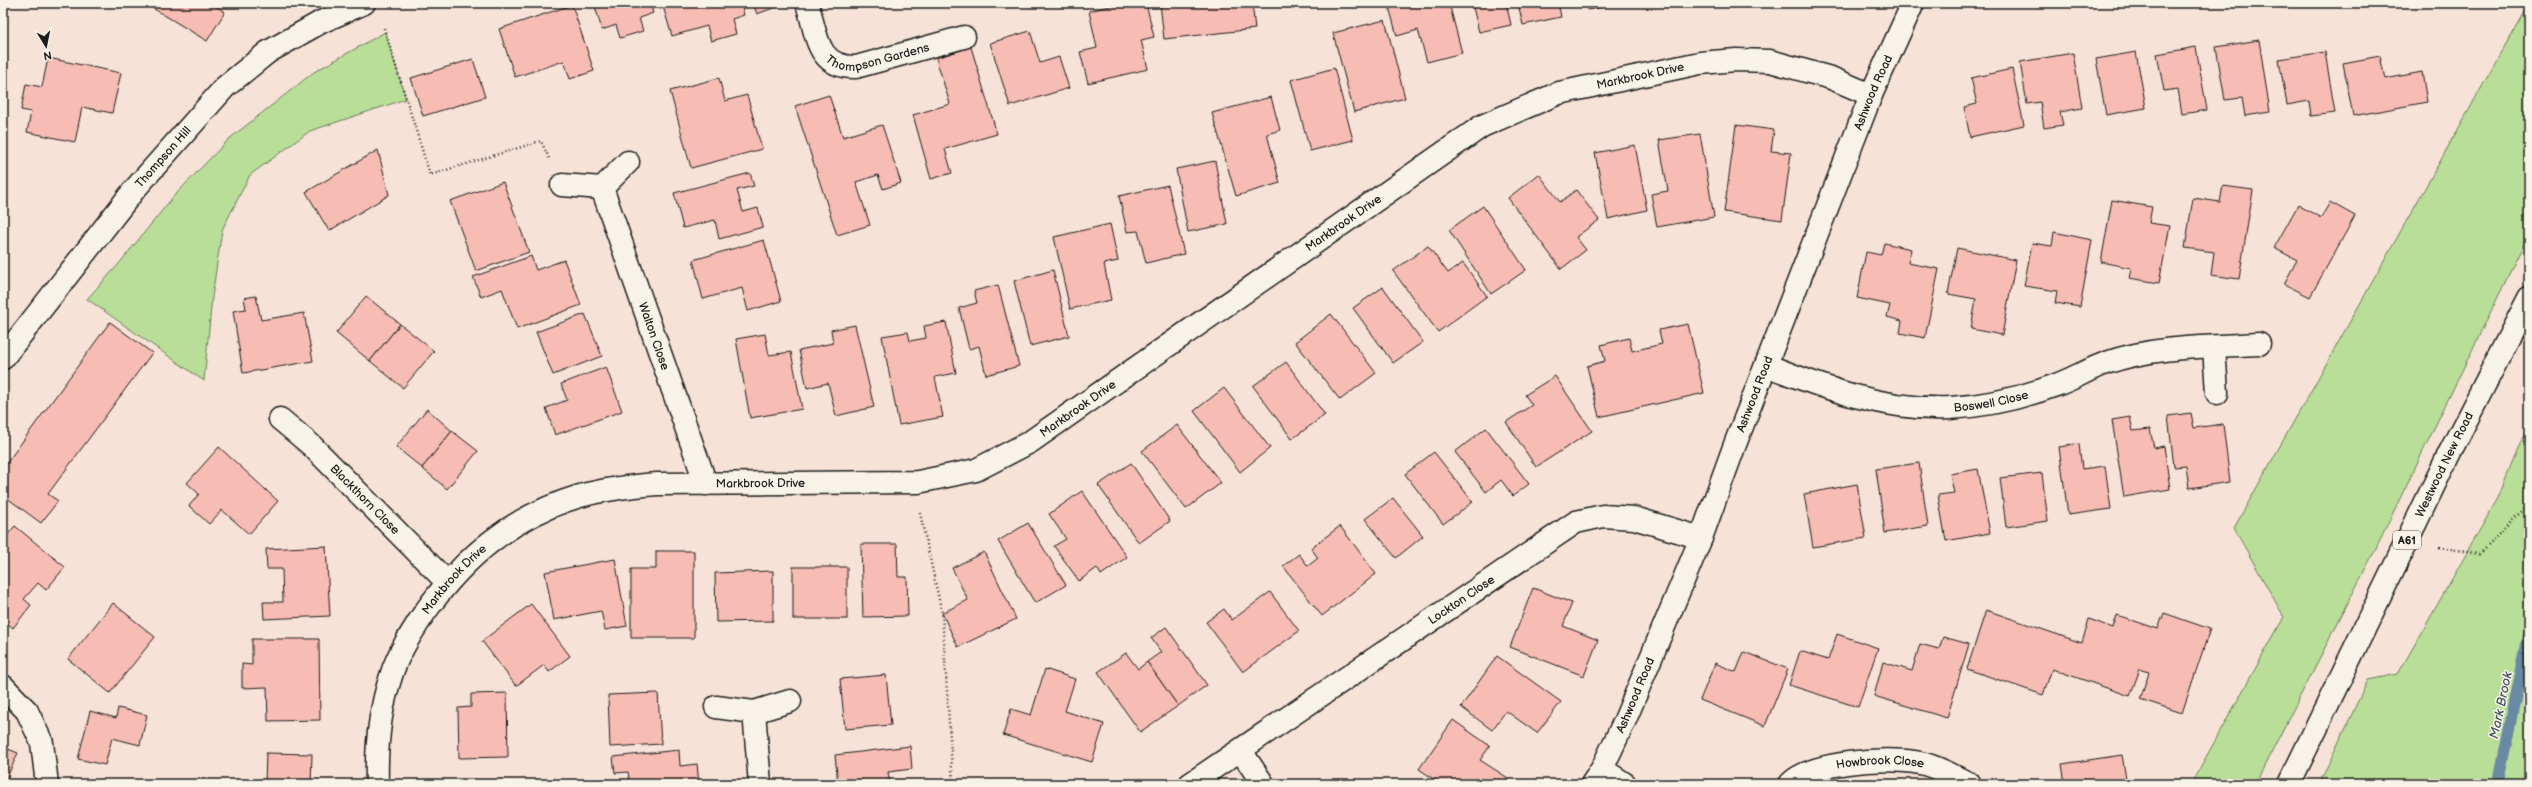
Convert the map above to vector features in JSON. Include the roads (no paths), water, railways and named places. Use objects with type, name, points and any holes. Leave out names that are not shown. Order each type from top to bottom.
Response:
[{"type":"main road","name":"Thompson Hill","points":[[3,358],[134,190],[225,87],[268,52],[321,22],[364,3]]},
{"type":"main road","name":"Thompson Gardens","points":[[807,3],[824,56],[833,64],[843,67],[856,66],[964,37]]},
{"type":"main road","name":"Ashwood Road","points":[[1597,777],[1625,720],[1701,538],[1766,365],[1871,95],[1913,3]]},
{"type":"main road","name":"Markbrook Drive","points":[[377,784],[376,764],[383,713],[391,676],[410,635],[447,582],[480,549],[510,526],[552,506],[614,488],[657,484],[918,482],[976,470],[1030,442],[1446,149],[1482,126],[1520,108],[1559,93],[1700,63],[1736,60],[1770,61],[1831,78],[1871,95]]},
{"type":"main road","points":[[562,185],[602,188],[628,162]]},
{"type":"main road","name":"Walton Close","points":[[602,188],[706,484]]},
{"type":"main road","name":"Westwood New Road","points":[[2289,784],[2407,541],[2529,298]]},
{"type":"main road","name":"Boswell Close","points":[[1766,365],[1830,390],[1895,405],[1950,408],[2003,400],[2056,385],[2106,363],[2156,350],[2259,344]]},
{"type":"main road","points":[[2214,346],[2218,393]]},
{"type":"main road","name":"Blackthorn Close","points":[[280,419],[311,445],[447,582]]},
{"type":"main road","name":"Lockton Close","points":[[1190,784],[1242,751],[1542,543],[1576,522],[1603,516],[1634,518],[1701,538]]},
{"type":"main road","points":[[3,686],[28,711],[42,743],[47,784]]},
{"type":"main road","points":[[716,707],[754,712],[790,701]]},
{"type":"main road","points":[[754,712],[760,784]]},
{"type":"main road","points":[[1242,751],[1263,784]]},
{"type":"main road","name":"Howbrook Close","points":[[1790,784],[1794,779],[1818,769],[1860,761],[1914,762],[1943,771],[1970,784]]},
{"type":"main road","points":[[1597,777],[1625,784]]},
{"type":"waterway","name":"Mark Brook","points":[[2498,784],[2529,632]]}]
